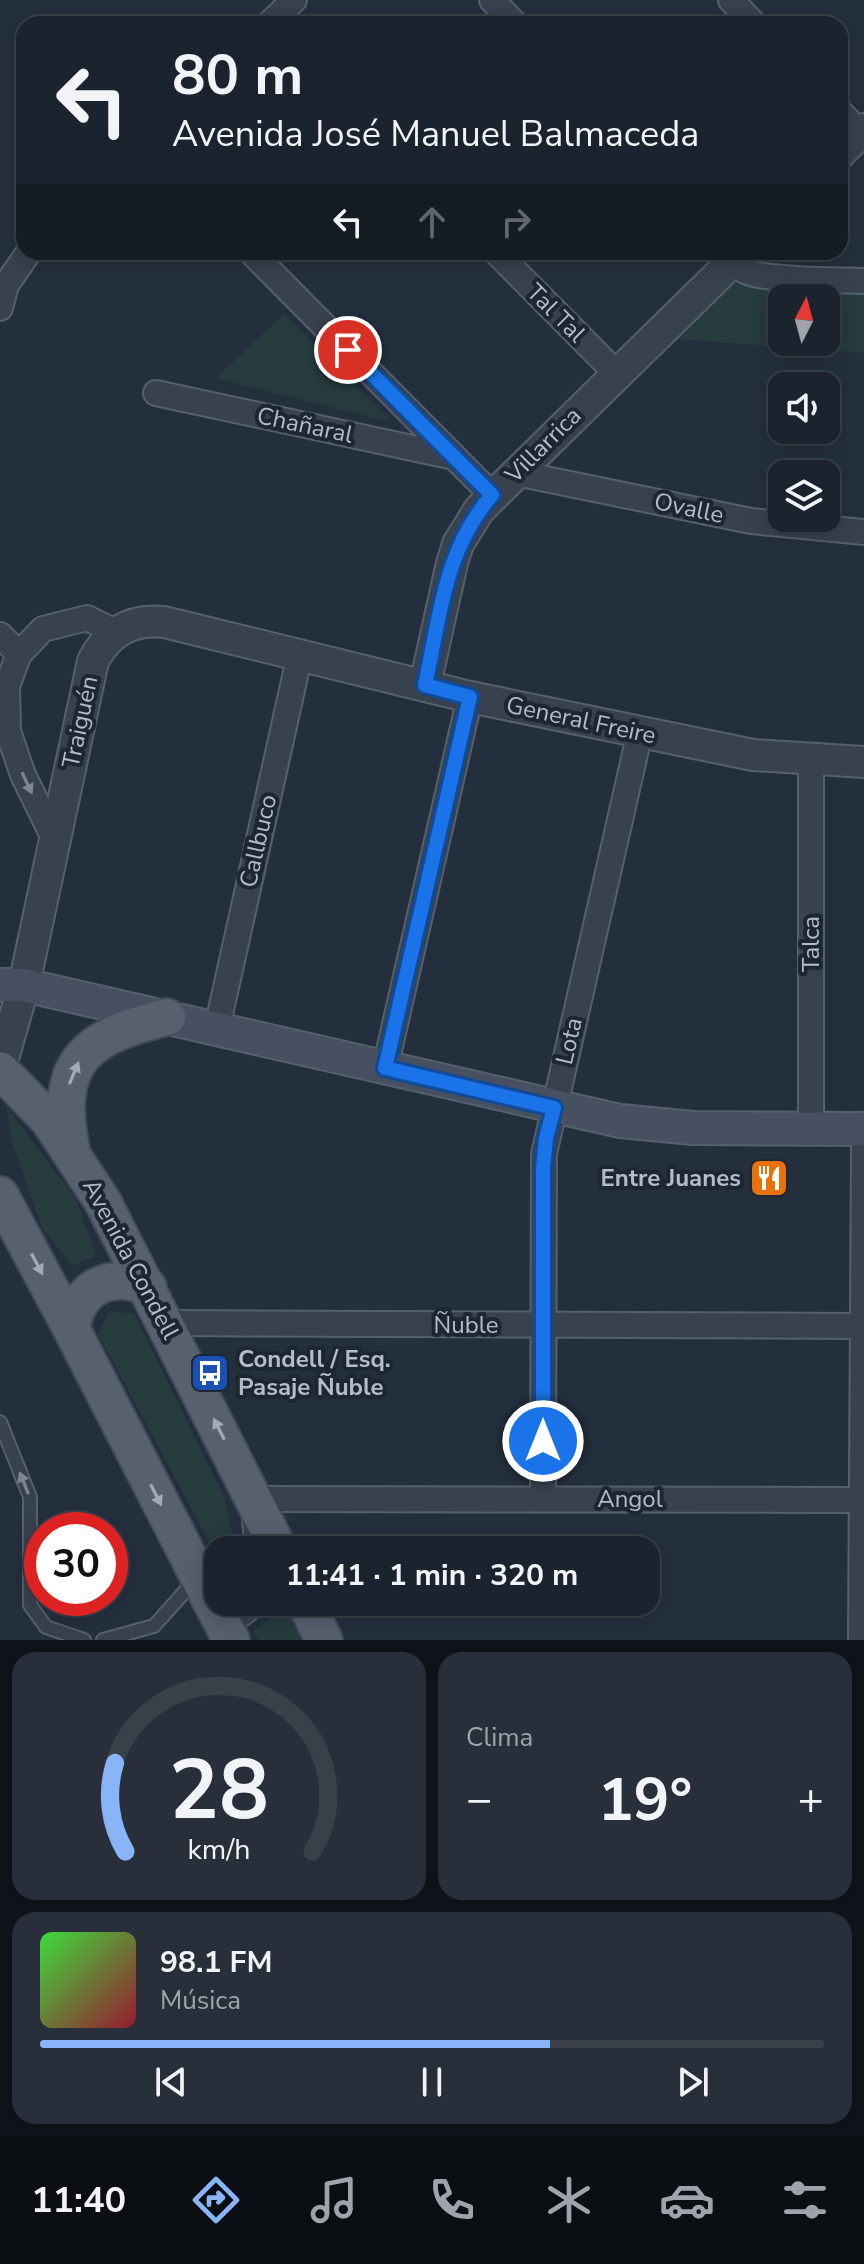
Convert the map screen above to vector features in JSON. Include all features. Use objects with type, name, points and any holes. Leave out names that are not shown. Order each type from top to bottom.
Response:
[{"type":"main road","points":[[12,985],[217,1028],[554,1108],[657,1126],[864,1129]]},
{"type":"main road","points":[[71,1149],[66,1127],[66,1104],[71,1075],[77,1063],[106,1037],[167,1017]]},
{"type":"main road","name":"Avenida Condell","points":[[0,1069],[49,1120],[71,1149],[103,1202],[272,1536]]},
{"type":"main road","points":[[0,1195],[198,1577],[225,1638]]},
{"type":"main road","points":[[71,1328],[79,1302],[100,1285],[124,1280],[148,1287]]},
{"type":"main road","points":[[312,1616],[324,1640]]},
{"type":"street","points":[[278,16],[294,0]]},
{"type":"street","points":[[492,0],[507,16]]},
{"type":"street","points":[[731,0],[746,16]]},
{"type":"street","points":[[0,308],[6,285],[23,260]]},
{"type":"street","points":[[259,260],[492,495]]},
{"type":"street","name":"Tal Tal","points":[[504,260],[616,373]]},
{"type":"street","name":"Villarrica","points":[[425,685],[452,563],[468,526],[492,495],[729,260]]},
{"type":"street","points":[[738,260],[746,271],[759,275],[864,281]]},
{"type":"street","name":"Chañaral","points":[[156,393],[454,457]]},
{"type":"street","name":"Ovalle","points":[[516,473],[751,521],[864,532]]},
{"type":"street","points":[[0,635],[19,654],[43,629],[87,618],[115,632]]},
{"type":"street","name":"General Freire","points":[[115,632],[139,622],[164,622],[470,697],[753,755],[864,762]]},
{"type":"street","name":"Traiguén","points":[[0,1069],[12,985],[55,840],[93,661],[98,650],[115,632]]},
{"type":"street","name":"Traiguén","points":[[19,654],[7,686],[8,731],[23,775],[55,840]]},
{"type":"street","name":"Callbuco","points":[[217,1028],[300,654]]},
{"type":"street","points":[[385,1068],[470,697]]},
{"type":"street","name":"Lota","points":[[543,1499],[543,1169],[546,1138],[640,732]]},
{"type":"street","name":"Talca","points":[[811,760],[811,1129]]},
{"type":"street","points":[[861,1640],[864,1148]]},
{"type":"street","name":"Ñuble","points":[[166,1323],[863,1326]]},
{"type":"street","name":"Angol","points":[[254,1499],[861,1500]]},
{"type":"lane","points":[[0,1422],[30,1497],[30,1605],[46,1627],[84,1640]]},
{"type":"lane","points":[[252,1536],[249,1522],[254,1499]]},
{"type":"lane","points":[[103,1640],[154,1626],[198,1577]]},
{"type":"lane","points":[[225,1638],[249,1616]]},
{"type":"green space","points":[[729,284],[768,286],[768,346],[676,339]]},
{"type":"green space","points":[[840,290],[864,291],[864,353],[840,351]]},
{"type":"green space","points":[[284,314],[392,422],[216,378]]},
{"type":"green space","points":[[7,1107],[76,1199],[96,1255],[72,1266],[42,1228],[11,1139]]},
{"type":"green space","points":[[109,1311],[134,1314],[222,1492],[233,1536],[206,1536],[98,1334]]},
{"type":"green space","points":[[273,1616],[290,1616],[302,1640],[258,1640],[254,1631]]},
{"type":"building","name":"Entre Juanes","points":[[752,1167],[786,1167],[786,1189],[752,1190]]},
{"type":"place","name":"Entre Juanes","points":[[769,1178]]},
{"type":"place","name":"Condell / Esq. Pasaje Ñuble","points":[[210,1373]]},
{"type":"route","points":[[348,350],[492,495],[458,544],[425,685],[470,697],[385,1068],[554,1108],[546,1138],[543,1169],[543,1441]]}]
